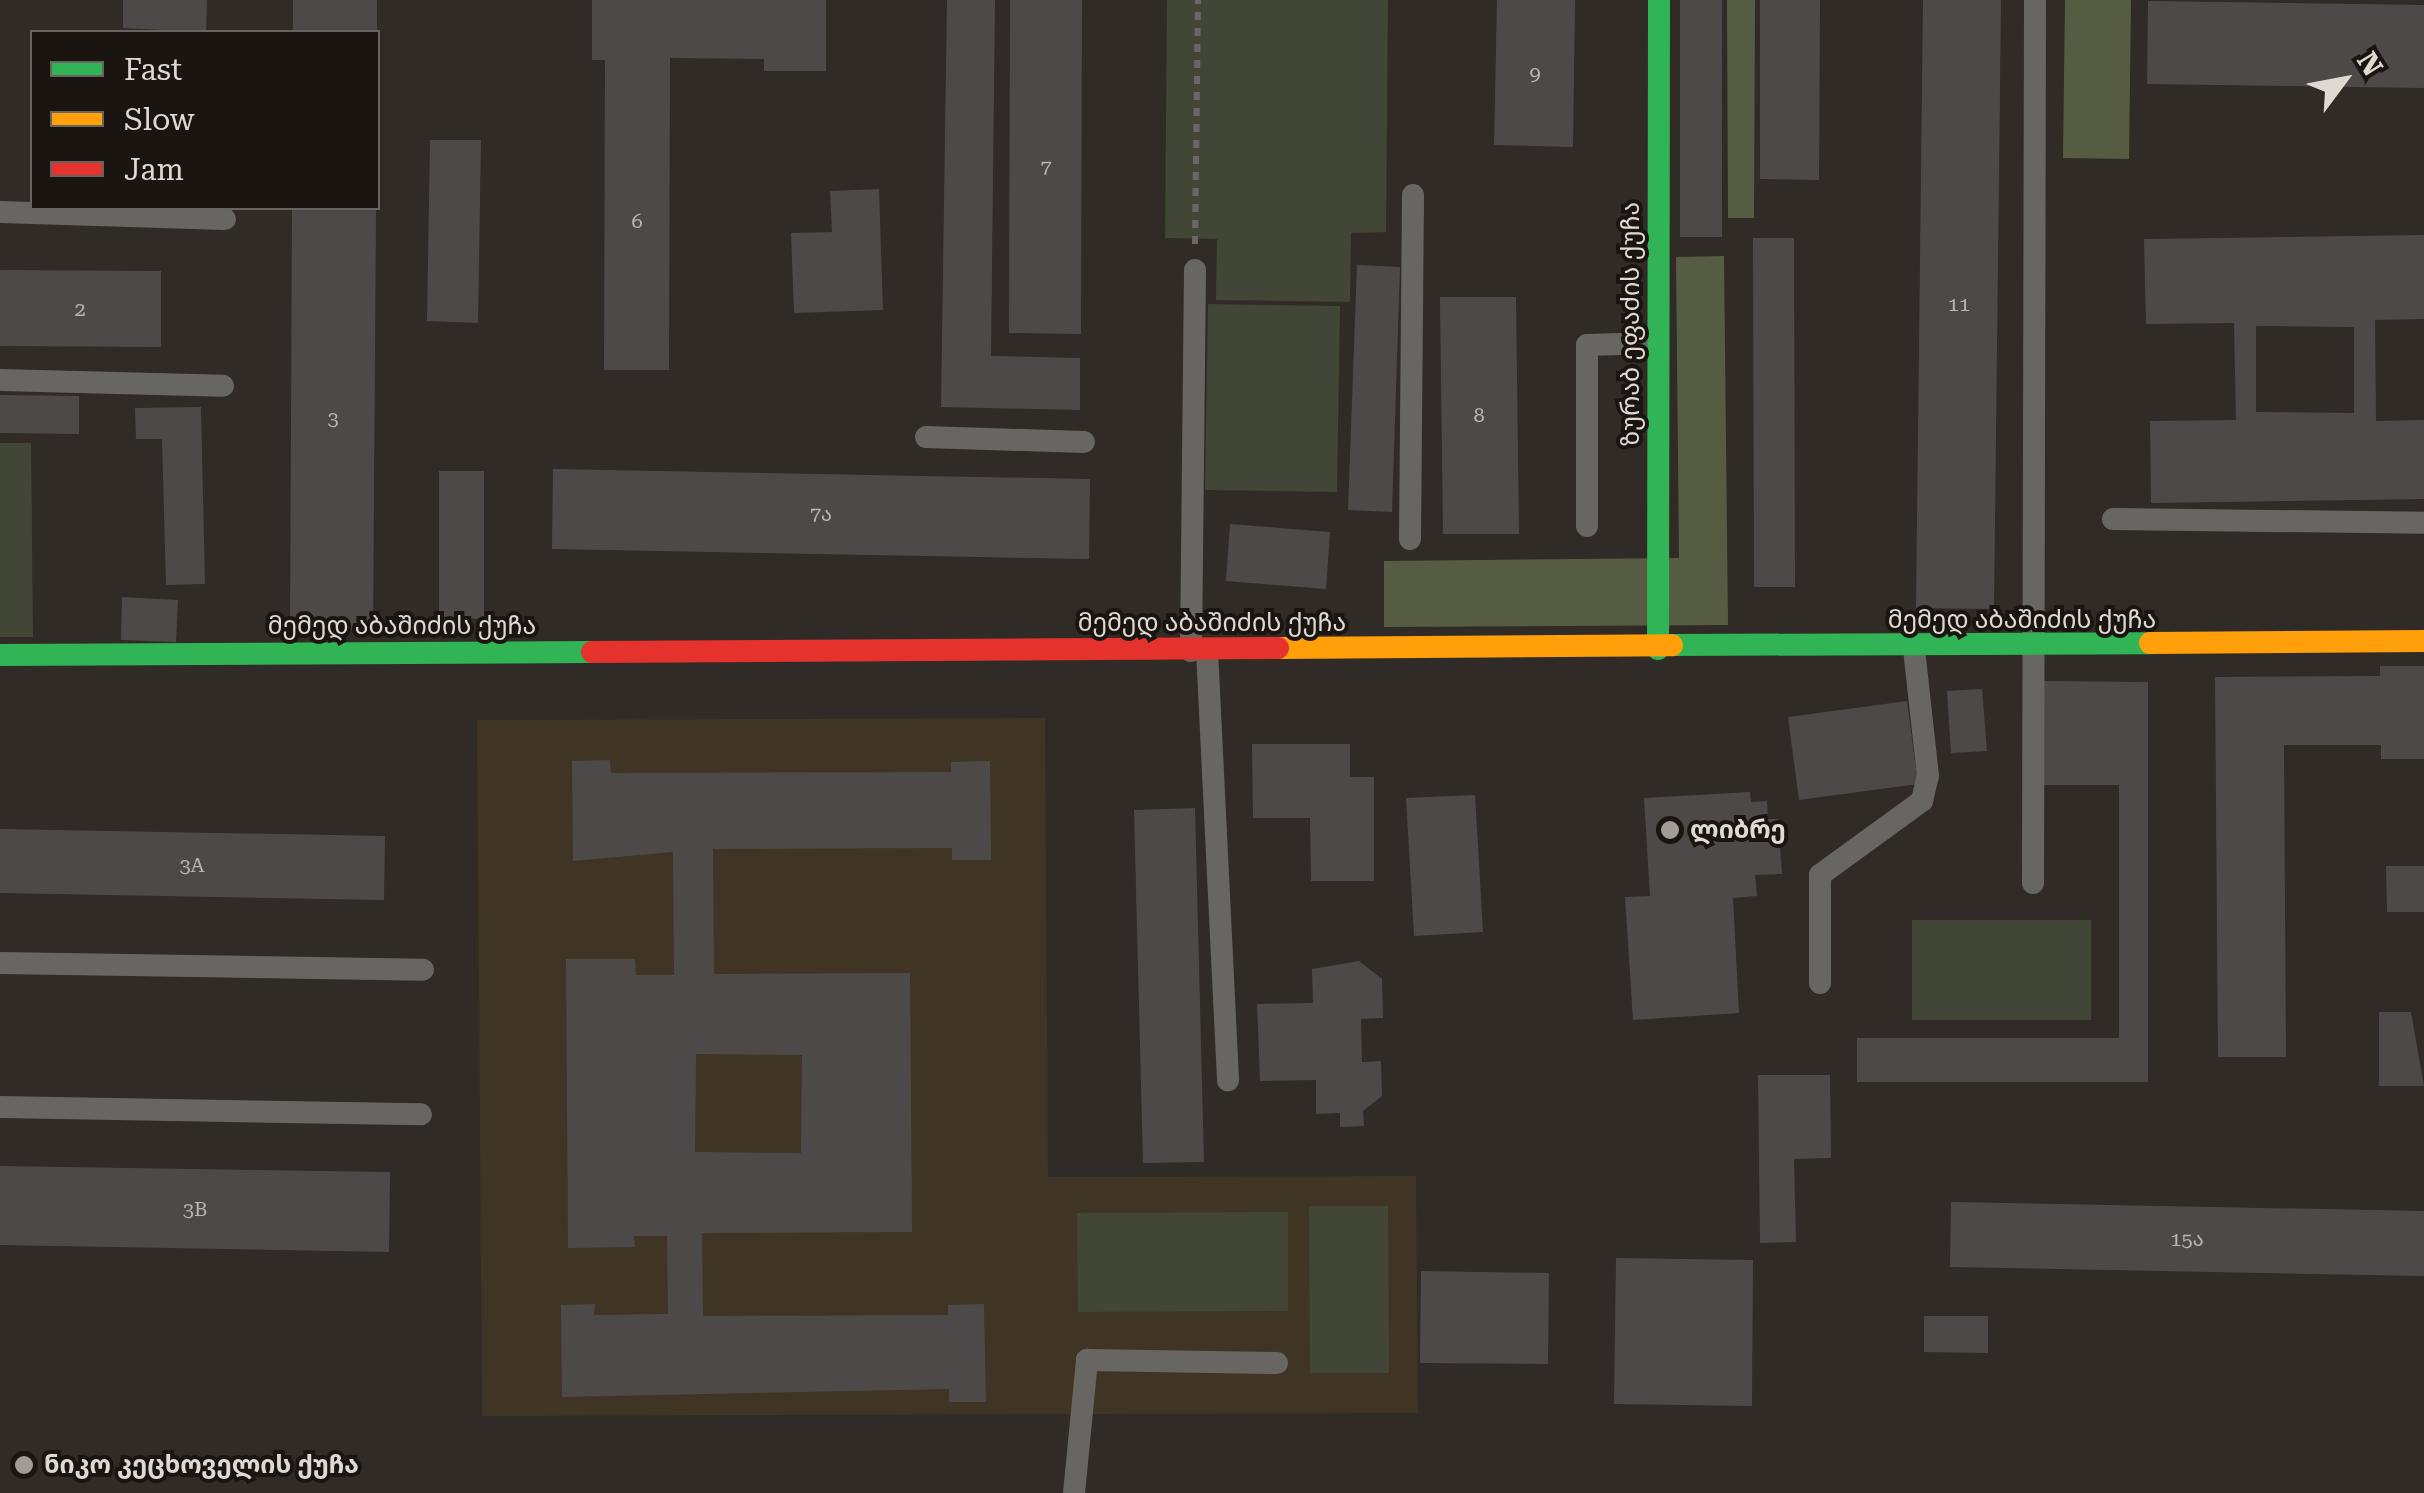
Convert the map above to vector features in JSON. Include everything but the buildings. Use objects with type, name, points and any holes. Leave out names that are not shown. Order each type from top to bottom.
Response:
[{"type":"street","name":"ზურაბ ეფაძის ქუჩა","points":[[1658,649],[1659,0]]},
{"type":"street","name":"მემედ აბაშიძის ქუჩა","points":[[0,655],[1914,649],[2424,641]]},
{"type":"lane","points":[[2033,883],[2035,0]]},
{"type":"lane","points":[[1410,539],[1413,195]]},
{"type":"lane","points":[[0,212],[225,219]]},
{"type":"lane","points":[[1195,270],[1199,650],[1228,1080]]},
{"type":"lane","points":[[1587,526],[1587,345],[1657,342]]},
{"type":"lane","points":[[0,380],[223,386]]},
{"type":"lane","points":[[926,438],[1084,442]]},
{"type":"lane","points":[[2113,518],[2424,524]]},
{"type":"lane","points":[[1820,982],[1820,874],[1922,801],[1928,776],[1914,649]]},
{"type":"lane","points":[[0,963],[423,970]]},
{"type":"lane","points":[[0,1107],[421,1114]]},
{"type":"lane","points":[[1074,1493],[1088,1360],[1276,1363]]},
{"type":"path","points":[[1195,270],[1198,0]]},
{"type":"shaded area","points":[[1045,718],[1048,1177],[1416,1176],[1418,1413],[482,1416],[477,720]]},
{"type":"green space","points":[[1167,0],[1388,0],[1386,232],[1351,233],[1350,302],[1216,300],[1217,239],[1165,238]]},
{"type":"green space","points":[[1727,0],[1755,0],[1754,218],[1728,218]]},
{"type":"green space","points":[[2065,0],[2131,0],[2129,159],[2063,158]]},
{"type":"green space","points":[[1724,256],[1728,625],[1384,627],[1384,561],[1679,558],[1676,257]]},
{"type":"green space","points":[[1208,304],[1340,306],[1337,492],[1205,490]]},
{"type":"green space","points":[[0,443],[31,443],[33,637],[0,637]]},
{"type":"green space","points":[[1912,920],[2091,920],[2091,1020],[1912,1020]]},
{"type":"green space","points":[[1309,1206],[1388,1206],[1389,1373],[1310,1373]]},
{"type":"green space","points":[[1288,1212],[1288,1311],[1078,1312],[1077,1213]]},
{"type":"traffic: fast","points":[[1658,649],[1659,0]]},
{"type":"traffic: fast","points":[[1672,645],[2150,643]]},
{"type":"traffic: fast","points":[[0,655],[592,652]]},
{"type":"traffic: slow","points":[[2150,643],[2424,641]]},
{"type":"traffic: slow","points":[[1278,648],[1672,645]]},
{"type":"traffic: jam","points":[[592,652],[1278,648]]},
{"type":"place","name":"ლიბრე","points":[[1670,830]]},
{"type":"place","name":"ნიკო კეცხოველის ქუჩა","points":[[24,1465]]}]
